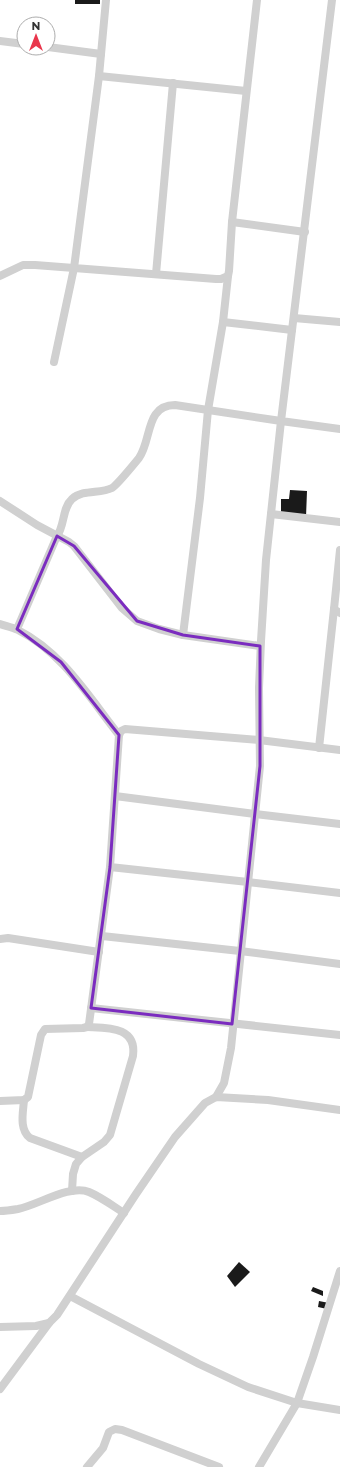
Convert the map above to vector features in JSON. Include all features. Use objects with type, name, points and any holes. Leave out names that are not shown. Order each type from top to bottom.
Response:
[{"type":"street","points":[[54,362],[74,268],[102,54],[106,0]]},
{"type":"street","points":[[183,635],[200,498],[208,410],[223,322],[232,222],[257,0]]},
{"type":"street","points":[[0,1389],[70,1296],[175,1137],[205,1103],[216,1097],[224,1083],[228,1069],[260,766],[260,646],[266,560],[281,421],[332,0]]},
{"type":"street","points":[[0,41],[16,43]]},
{"type":"street","points":[[56,48],[102,54]]},
{"type":"street","points":[[99,76],[246,91]]},
{"type":"street","points":[[156,274],[173,83]]},
{"type":"street","points":[[232,222],[305,232]]},
{"type":"street","points":[[0,276],[23,266],[35,265],[216,279],[221,279],[228,276]]},
{"type":"street","points":[[294,318],[340,322]]},
{"type":"street","points":[[223,322],[292,330]]},
{"type":"street","points":[[17,629],[57,536],[62,528],[66,509],[72,499],[80,495],[112,487],[139,458],[143,450],[153,416],[163,406],[168,405],[208,410],[340,429]]},
{"type":"street","points":[[0,501],[37,525],[74,546],[122,608],[137,621],[159,629],[183,635],[260,646]]},
{"type":"street","points":[[272,514],[340,522]]},
{"type":"street","points":[[320,748],[337,611],[340,550]]},
{"type":"street","points":[[0,624],[17,629],[35,641],[61,662],[86,691],[118,735]]},
{"type":"street","points":[[87,1027],[89,1024],[102,936],[110,867],[118,735],[121,731],[125,729],[259,740],[340,750]]},
{"type":"street","points":[[115,796],[340,824]]},
{"type":"street","points":[[110,867],[340,893]]},
{"type":"street","points":[[102,936],[240,951],[340,964]]},
{"type":"street","points":[[0,939],[8,938],[99,952]]},
{"type":"street","points":[[91,1008],[340,1035]]},
{"type":"street","points":[[72,1191],[73,1174],[76,1164],[82,1157],[104,1142],[110,1135],[133,1056],[134,1047],[130,1039],[124,1033],[115,1029],[87,1027],[48,1029],[42,1031],[29,1094],[24,1100],[23,1126],[30,1138],[82,1157]]},
{"type":"street","points":[[216,1097],[268,1100],[340,1110]]},
{"type":"street","points":[[0,1101],[24,1100]]},
{"type":"street","points":[[0,1211],[19,1209],[72,1191],[83,1190],[90,1192],[124,1213]]},
{"type":"street","points":[[259,1467],[297,1402],[313,1357],[340,1270]]},
{"type":"street","points":[[70,1296],[199,1364],[248,1387],[297,1402],[340,1410]]},
{"type":"street","points":[[0,1327],[36,1326],[49,1323]]},
{"type":"street","points":[[87,1467],[103,1448],[109,1432],[115,1429],[122,1430],[219,1467]]},
{"type":"highlighted area","points":[[57,536],[74,546],[137,621],[183,635],[260,646],[260,766],[232,1024],[91,1008],[110,867],[119,735],[61,662],[17,629]]},
{"type":"building","points":[[75,0],[100,0],[100,4],[75,4]]},
{"type":"building","points":[[290,490],[307,491],[306,517],[281,516],[281,499],[289,499]]},
{"type":"building","points":[[239,1262],[250,1272],[235,1287],[227,1276]]},
{"type":"building","points":[[313,1287],[323,1291],[323,1296],[311,1291]]},
{"type":"building","points":[[319,1301],[329,1303],[327,1309],[318,1307]]}]
